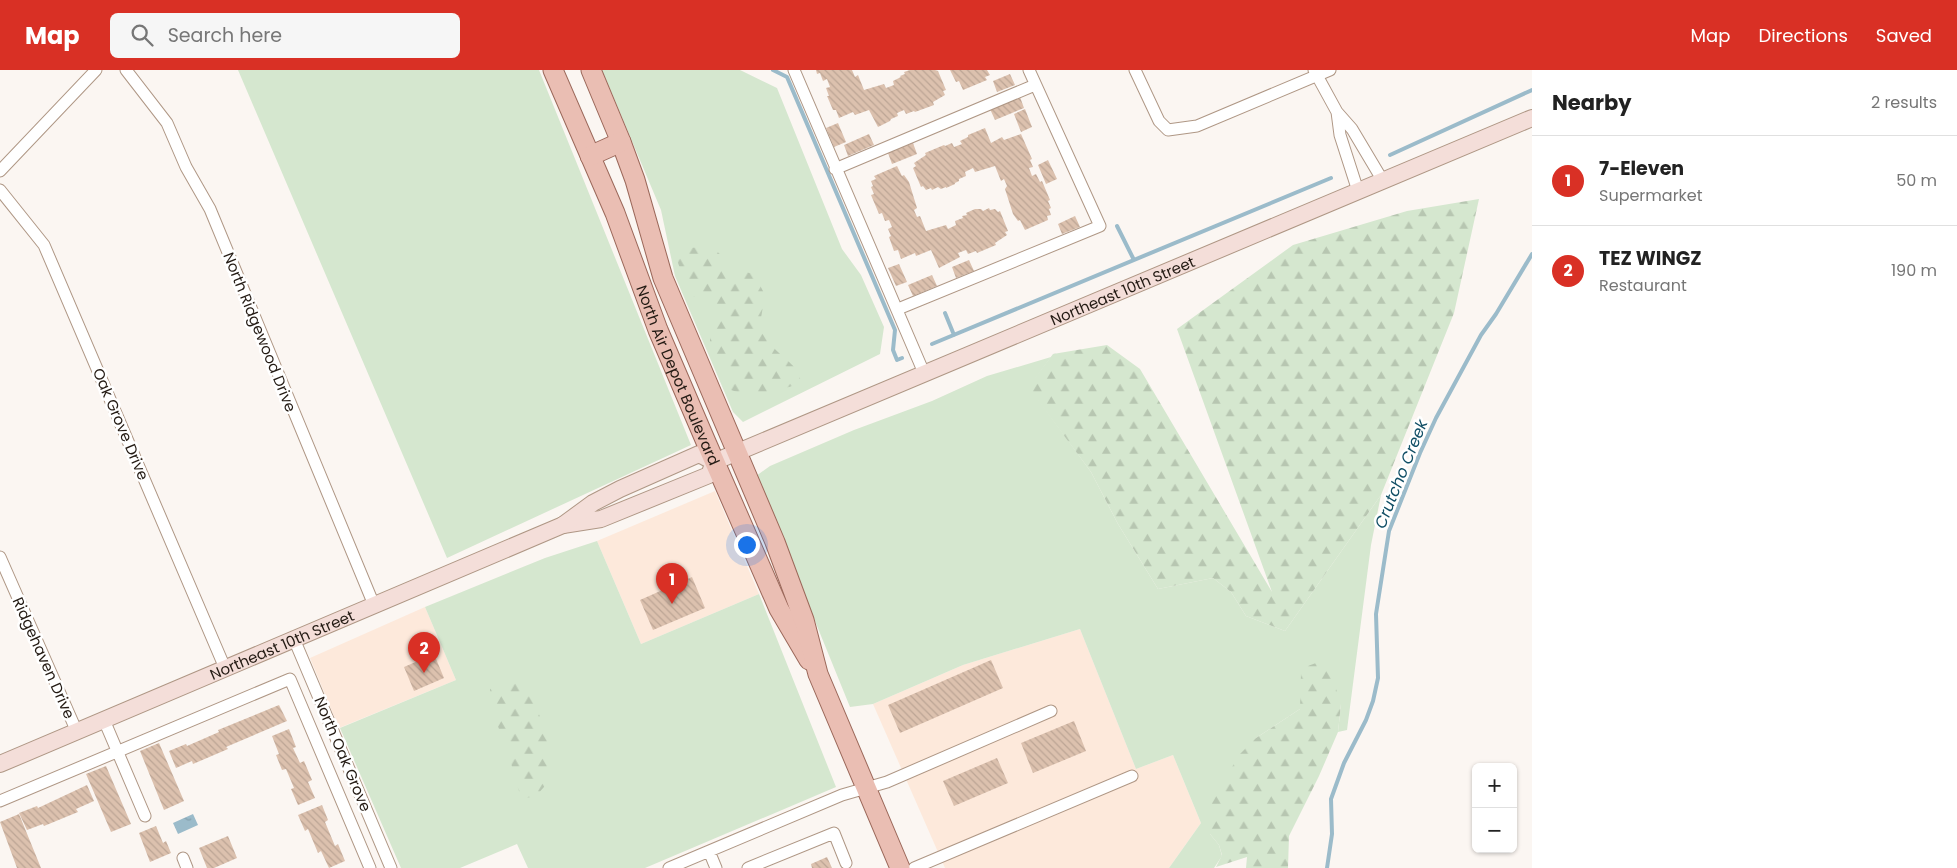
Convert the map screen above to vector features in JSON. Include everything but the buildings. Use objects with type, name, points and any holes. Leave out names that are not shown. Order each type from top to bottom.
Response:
[{"type":"main road","name":"North Air Depot Boulevard","points":[[553,70],[624,238],[658,330],[714,462],[779,609],[818,674],[900,868]]},
{"type":"main road","name":"North Air Depot Boulevard","points":[[591,70],[621,142],[634,180],[662,278],[737,452],[790,582],[804,620],[818,674]]},
{"type":"main road","name":"Northeast 10th Street","points":[[563,524],[601,519],[622,512],[709,475],[714,462],[737,452],[1532,118]]},
{"type":"main road","points":[[590,156],[621,142]]},
{"type":"main road","name":"Northeast 10th Street","points":[[0,764],[563,524],[593,503],[620,488],[700,454],[714,462]]},
{"type":"street","points":[[0,171],[96,70]]},
{"type":"street","name":"North Ridgewood Drive","points":[[126,70],[167,123],[186,167],[210,209],[374,606]]},
{"type":"street","points":[[794,70],[924,373]]},
{"type":"street","points":[[898,309],[1100,226],[1029,70]]},
{"type":"street","points":[[1135,70],[1159,122],[1168,130],[1197,126],[1316,73],[1330,70]]},
{"type":"street","points":[[1316,73],[1337,112],[1352,129],[1383,180]]},
{"type":"street","points":[[835,169],[1035,85]]},
{"type":"street","points":[[1337,112],[1340,135],[1358,191]]},
{"type":"street","name":"Oak Grove Drive","points":[[0,190],[44,245],[225,668]]},
{"type":"street","name":"Ridgehaven Drive","points":[[0,557],[76,732]]},
{"type":"street","name":"North Oak Grove","points":[[294,640],[391,868]]},
{"type":"street","points":[[0,801],[117,750],[290,679],[370,868]]},
{"type":"street","points":[[669,868],[842,795],[887,782],[1051,712]]},
{"type":"street","points":[[104,720],[145,816]]},
{"type":"street","points":[[914,868],[1132,776]]},
{"type":"street","points":[[748,868],[834,833],[846,863]]},
{"type":"street","points":[[709,852],[716,868]]},
{"type":"shaded area","points":[[715,491],[759,594],[641,644],[597,541]]},
{"type":"shaded area","points":[[425,607],[456,680],[339,728],[310,658]]},
{"type":"shaded area","points":[[1080,629],[1136,769],[1173,755],[1201,823],[1169,868],[945,868],[873,704],[963,665]]},
{"type":"green space","points":[[238,70],[539,70],[691,445],[447,558]]},
{"type":"green space","points":[[602,70],[740,70],[777,88],[842,249],[861,275],[884,327],[880,354],[743,422],[733,412],[675,276],[661,210]]},
{"type":"green space","points":[[1479,199],[1454,313],[1381,495],[1285,631],[1246,616],[1231,592],[1213,578],[1158,589],[1118,524],[1091,472],[1028,387],[1053,354],[1107,345],[1140,369],[1272,592],[1177,329],[1293,245],[1407,211]]},
{"type":"green space","points":[[706,247],[719,253],[728,268],[754,274],[765,295],[759,329],[774,348],[791,364],[800,377],[801,383],[757,394],[740,393],[731,390],[727,369],[710,349],[710,327],[718,316],[714,303],[703,301],[689,294],[677,260],[687,248]]},
{"type":"green space","points":[[1051,357],[1029,387],[1091,472],[1118,524],[1158,589],[1213,578],[1231,592],[1246,616],[1285,631],[1381,495],[1371,545],[1347,730],[1338,732],[1341,704],[1300,709],[1256,738],[1210,834],[1219,845],[1222,856],[1214,868],[1169,868],[1201,823],[1173,755],[1136,769],[1080,629],[963,665],[873,704],[850,707],[756,476],[770,466],[854,430],[932,401],[987,376]]},
{"type":"green space","points":[[597,541],[641,644],[759,594],[836,787],[645,868],[528,868],[517,844],[460,868],[401,868],[340,728],[456,680],[425,607],[545,558]]},
{"type":"green space","points":[[1316,663],[1323,666],[1333,679],[1341,704],[1338,732],[1319,776],[1289,836],[1288,868],[1246,868],[1247,857],[1216,867],[1222,855],[1219,845],[1210,834],[1207,823],[1209,807],[1239,755],[1256,738],[1300,709],[1301,673],[1305,667]]},
{"type":"green space","points":[[518,680],[533,702],[548,742],[550,769],[547,782],[535,797],[521,798],[508,753],[493,713],[490,689],[504,682]]},
{"type":"water","points":[[193,814],[198,825],[178,834],[173,823]]},
{"type":"waterway","points":[[773,70],[787,77],[895,330],[893,350],[897,360],[902,358]]},
{"type":"waterway","points":[[1390,155],[1532,90]]},
{"type":"waterway","points":[[932,344],[1331,178]]},
{"type":"waterway","points":[[1117,226],[1134,260]]},
{"type":"waterway","name":"Crutcho Creek","points":[[1327,868],[1332,834],[1331,799],[1344,763],[1366,720],[1373,701],[1378,678],[1376,614],[1389,531],[1436,418],[1481,335],[1496,314],[1532,254]]},
{"type":"waterway","points":[[945,313],[954,335]]},
{"type":"place","name":"7-Eleven","points":[[672,604]]},
{"type":"place","name":"TEZ WINGZ","points":[[424,673]]}]
